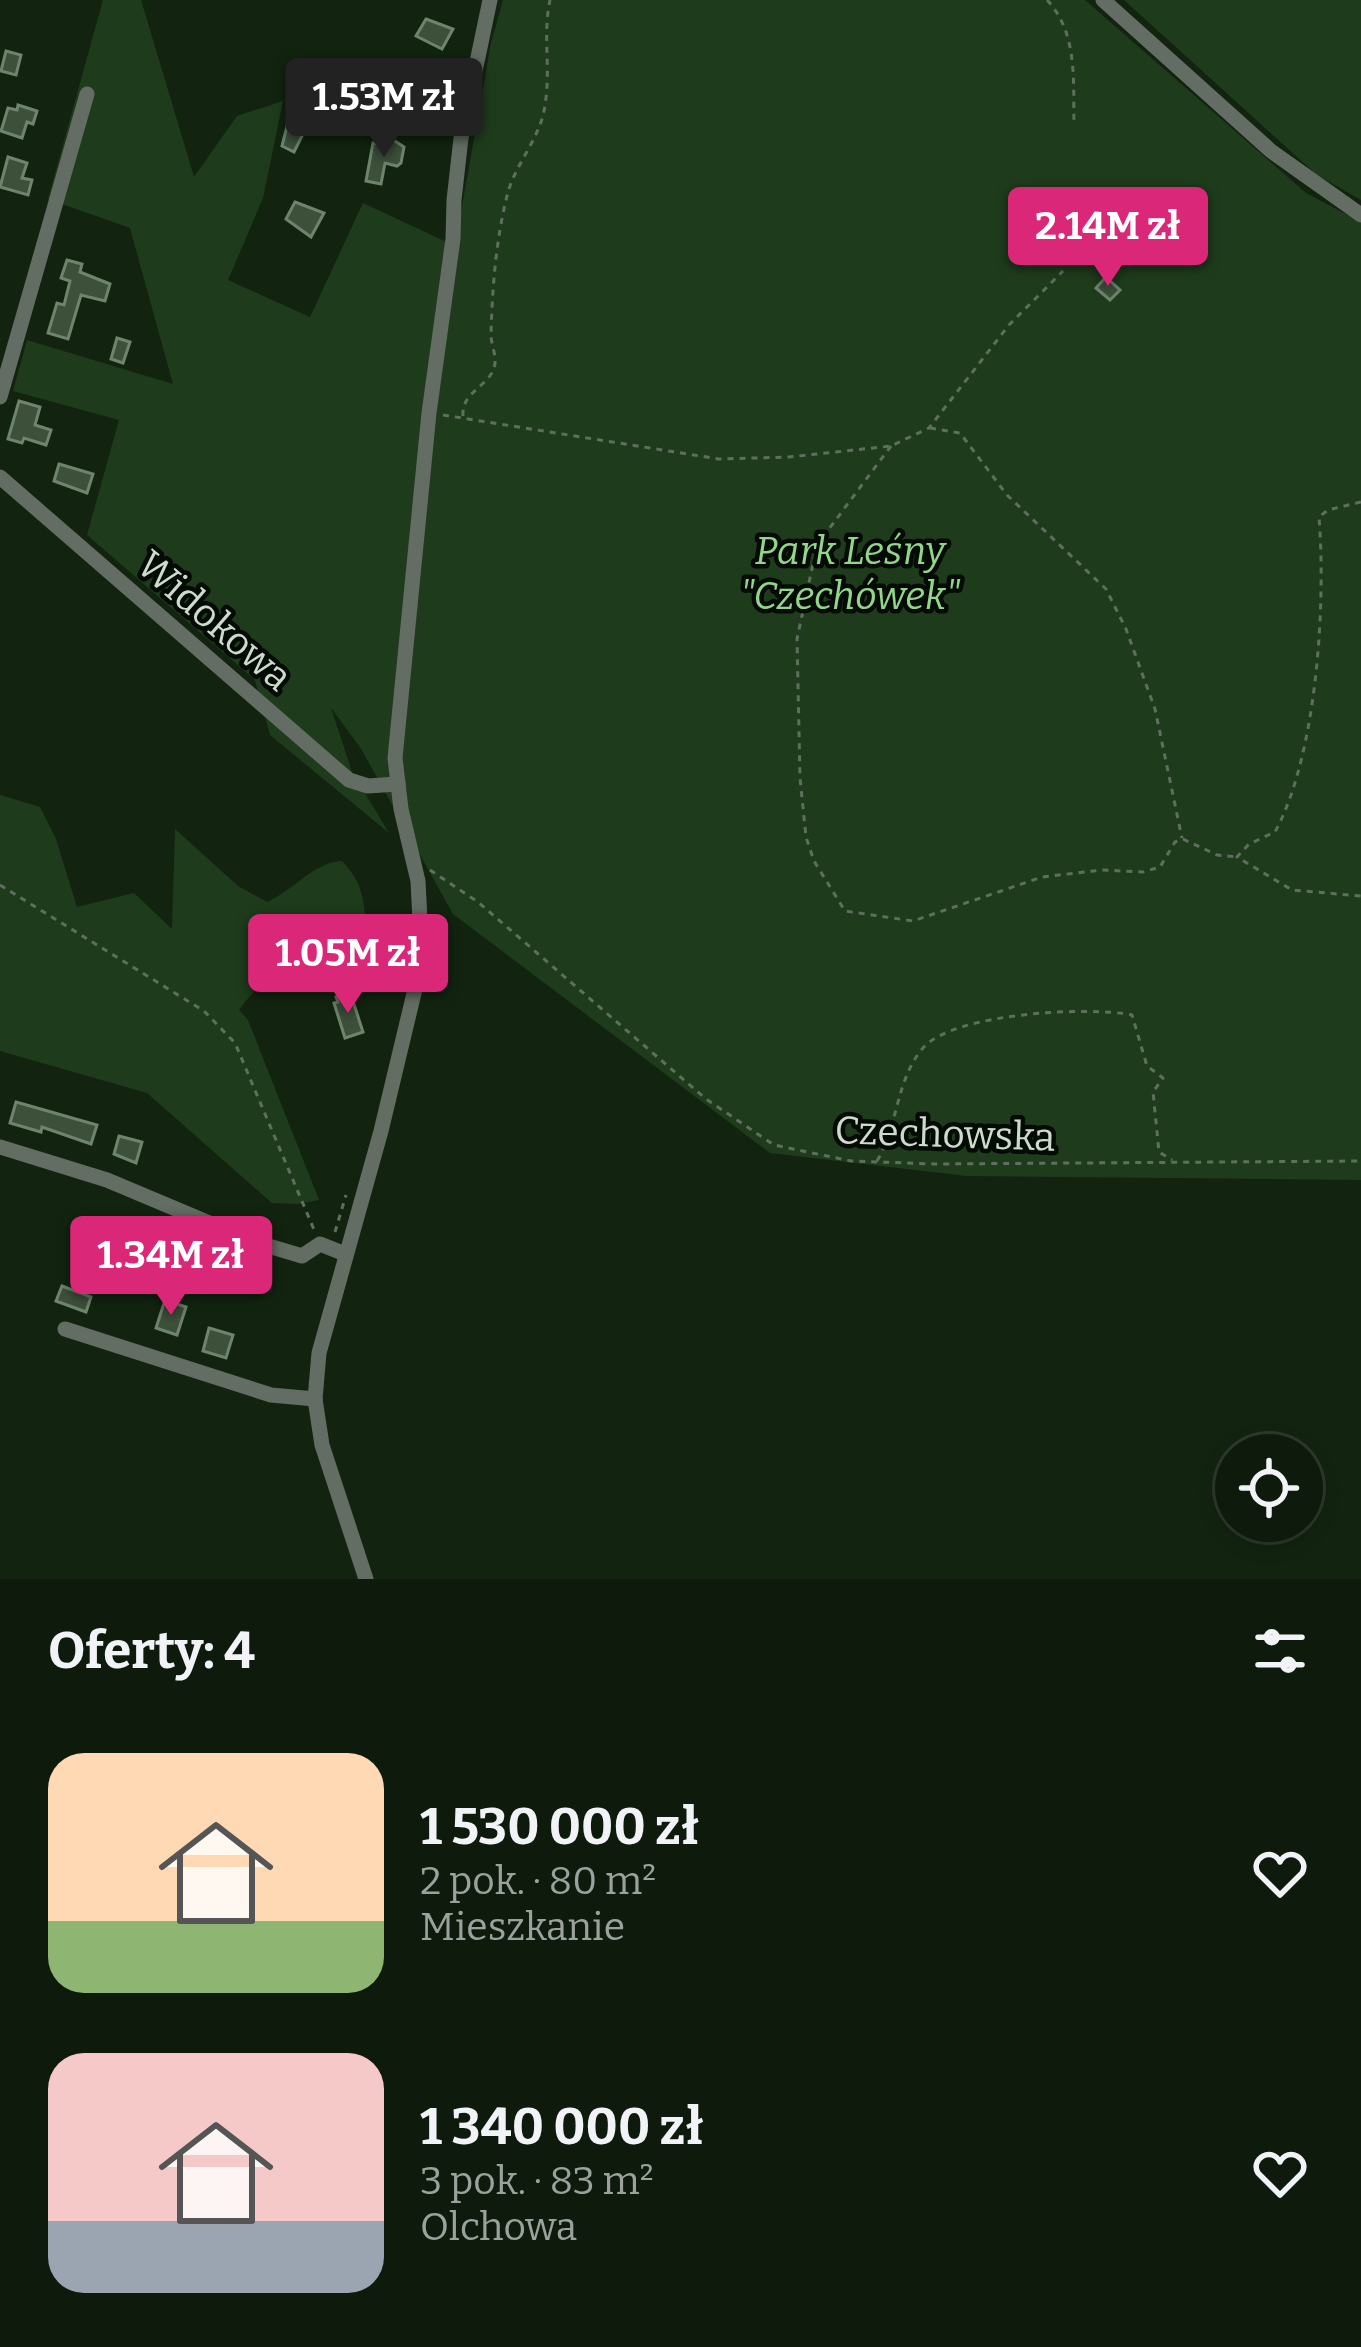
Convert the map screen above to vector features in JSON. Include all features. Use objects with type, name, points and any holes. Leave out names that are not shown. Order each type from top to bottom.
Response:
[{"type":"street","points":[[366,1579],[322,1445],[315,1399],[319,1353],[381,1131],[422,960],[420,864],[394,758],[461,138],[490,0]]},
{"type":"street","points":[[1103,0],[1271,151],[1361,215]]},
{"type":"street","points":[[0,397],[87,94]]},
{"type":"street","name":"Widokowa","points":[[0,477],[349,780],[368,786],[398,784]]},
{"type":"street","points":[[0,1148],[107,1180],[252,1241],[302,1256],[320,1244],[345,1254]]},
{"type":"street","points":[[65,1329],[271,1395],[315,1399]]},
{"type":"path","points":[[464,418],[470,392],[488,378],[495,364],[490,341],[507,193],[542,118],[551,69],[546,47],[550,0]]},
{"type":"path","points":[[1047,0],[1059,14],[1072,52],[1074,123]]},
{"type":"path","points":[[429,413],[719,459],[891,446],[928,428],[1009,325],[1063,271]]},
{"type":"path","points":[[928,428],[960,433],[1007,495],[1106,589],[1156,709],[1183,839]]},
{"type":"path","points":[[891,446],[817,545],[797,640],[806,837],[845,911],[913,921],[1042,877],[1160,868],[1175,842],[1183,839],[1217,855],[1237,857],[1292,890],[1361,896]]},
{"type":"path","points":[[1237,857],[1274,832],[1297,780],[1324,587],[1318,517],[1328,509],[1361,502]]},
{"type":"path","points":[[420,864],[430,884]]},
{"type":"path","name":"Czechowska","points":[[420,864],[478,902],[706,1099],[774,1145],[812,1155],[877,1162],[1361,1161]]},
{"type":"path","points":[[0,885],[204,1011],[236,1043],[320,1244]]},
{"type":"path","points":[[877,1162],[890,1140],[913,1065],[923,1047],[938,1035],[1005,1017],[1076,1010],[1132,1015],[1147,1066],[1163,1078],[1153,1091],[1160,1152],[1175,1162]]},
{"type":"green space","name":"Park Leśny \"Czechówek\"","points":[[103,0],[141,0],[194,177],[237,116],[283,101],[263,198],[228,280],[310,317],[363,203],[455,246],[503,0],[1085,0],[1306,193],[1361,222],[1361,1180],[967,1176],[770,1153],[453,914],[360,747],[331,708],[352,772],[389,833],[270,735],[255,680],[87,535],[119,420],[13,391],[27,340],[173,384],[130,228],[48,199]]},
{"type":"green space","points":[[1124,0],[1361,0],[1361,200],[1317,175]]},
{"type":"green space","points":[[0,795],[40,807],[56,839],[77,907],[134,893],[172,929],[175,829],[238,886],[267,902],[322,866],[342,861],[348,868],[360,889],[366,922],[322,963],[293,978],[263,985],[239,1010],[248,1020],[319,1200],[272,1203],[147,1093],[0,1051]]},
{"type":"building","points":[[426,19],[453,29],[442,49],[416,36]]},
{"type":"building","points":[[6,51],[21,55],[16,75],[1,71]]},
{"type":"building","points":[[417,66],[444,76],[432,95],[407,81]]},
{"type":"building","points":[[344,84],[367,89],[363,109],[355,108],[352,122],[336,119]]},
{"type":"building","points":[[296,91],[309,94],[307,107],[319,115],[315,132],[305,130],[294,152],[282,146]]},
{"type":"building","points":[[18,105],[37,111],[22,138],[1,131],[8,108],[17,110]]},
{"type":"building","points":[[392,139],[404,147],[401,163],[385,163],[381,184],[366,181],[373,143],[383,145]]},
{"type":"building","points":[[8,157],[27,163],[22,178],[32,180],[28,195],[0,187]]},
{"type":"building","points":[[295,202],[324,213],[311,237],[286,219]]},
{"type":"building","points":[[67,260],[82,264],[80,272],[110,284],[105,301],[81,295],[68,339],[48,333],[57,303],[64,305],[70,281],[61,278]]},
{"type":"building","points":[[1106,277],[1120,290],[1110,300],[1096,288]]},
{"type":"building","points":[[117,338],[130,342],[123,363],[111,359]]},
{"type":"building","points":[[19,401],[40,407],[35,425],[51,430],[46,445],[8,439]]},
{"type":"building","points":[[59,464],[93,474],[87,493],[54,481]]},
{"type":"building","points":[[350,992],[363,1032],[345,1038],[334,1003],[336,997]]},
{"type":"building","points":[[16,1102],[97,1125],[91,1144],[42,1127],[41,1132],[10,1123]]},
{"type":"building","points":[[119,1136],[142,1142],[136,1163],[114,1154]]},
{"type":"building","points":[[62,1286],[91,1297],[86,1312],[56,1301]]},
{"type":"building","points":[[165,1300],[186,1307],[177,1335],[156,1328]]},
{"type":"building","points":[[209,1328],[233,1335],[226,1358],[203,1351]]}]
